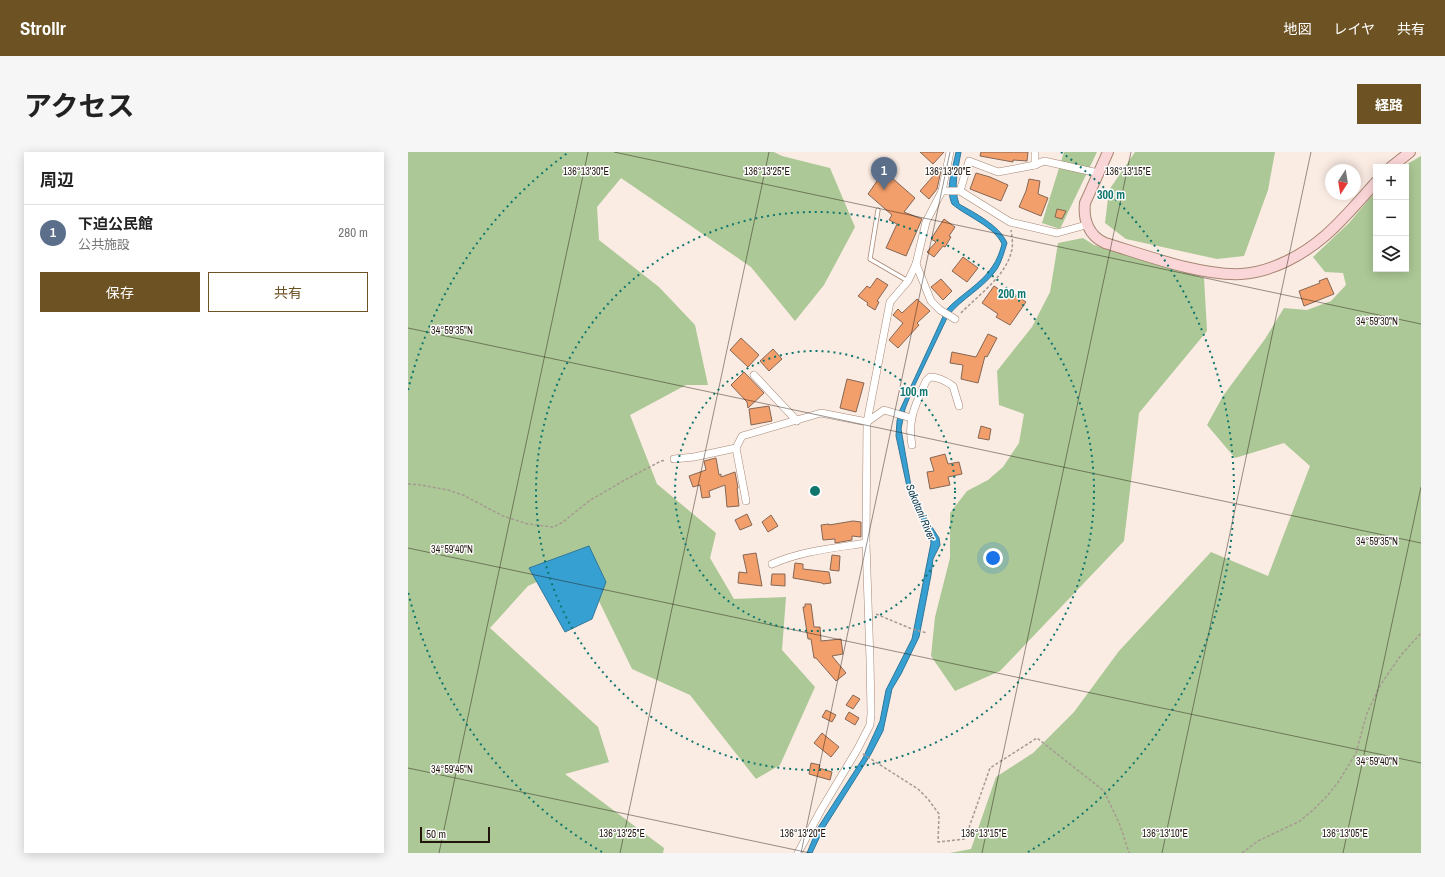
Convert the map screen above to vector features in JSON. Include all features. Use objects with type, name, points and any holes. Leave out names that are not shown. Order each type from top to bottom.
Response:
[{"type":"street","points":[[798,853],[821,810],[857,750],[870,724],[869,610],[866,543],[868,422],[890,302],[908,281],[916,264],[926,222],[945,191],[950,152]]},
{"type":"street","points":[[1035,165],[1036,152]]},
{"type":"street","points":[[1108,152],[1085,204],[1084,213],[1086,225],[1097,239],[1105,243],[1204,271],[1241,274],[1277,266],[1311,247],[1341,221],[1373,185]]},
{"type":"street","points":[[1395,164],[1410,152]]},
{"type":"street","points":[[960,191],[969,161],[998,172],[1035,165],[1044,161],[1098,173]]},
{"type":"street","points":[[945,191],[960,191],[1010,222],[1057,233],[1086,225]]},
{"type":"street","points":[[916,264],[931,301],[940,310],[953,318]]},
{"type":"street","points":[[754,375],[797,421]]},
{"type":"street","points":[[912,445],[909,417],[926,381],[930,377],[936,377],[953,386],[959,406]]},
{"type":"street","points":[[746,501],[736,448],[742,436],[821,413],[868,422],[884,410],[909,417]]},
{"type":"street","points":[[674,459],[694,458],[736,448]]},
{"type":"street","points":[[772,564],[782,559],[816,551],[866,543]]},
{"type":"lane","points":[[878,210],[870,259],[908,281]]},
{"type":"path","points":[[953,318],[997,278],[1007,262],[1012,249],[1010,222]]},
{"type":"path","points":[[408,484],[448,490],[463,495],[503,516],[528,524],[553,527],[563,522],[589,501],[623,481],[661,461],[674,459]]},
{"type":"path","points":[[869,610],[912,629],[927,633]]},
{"type":"path","points":[[1242,853],[1258,841],[1300,821],[1328,795],[1339,781],[1356,753],[1368,713],[1381,684],[1401,655],[1421,633]]},
{"type":"path","points":[[861,752],[918,789],[928,799],[939,814],[938,842],[965,839],[990,768],[1037,738],[1104,791],[1120,825],[1130,853]]},
{"type":"green space","points":[[408,152],[774,152],[782,156],[830,168],[855,227],[824,285],[795,321],[751,267],[621,178],[597,207],[599,240],[659,287],[695,325],[708,385],[686,385],[630,415],[657,484],[716,533],[710,558],[734,599],[786,597],[782,650],[815,687],[780,765],[756,779],[690,695],[632,669],[580,562],[528,586],[490,628],[598,727],[609,762],[565,774],[664,848],[663,853],[408,853]]},
{"type":"green space","points":[[1064,152],[1097,152],[1060,229],[1042,223]]},
{"type":"green space","points":[[1135,152],[1275,152],[1268,190],[1244,256],[1217,259],[1126,239],[1105,223],[1109,190]]},
{"type":"green space","points":[[1421,156],[1421,853],[950,853],[971,849],[996,777],[1033,753],[1074,712],[1119,651],[1211,552],[1268,576],[1310,466],[1284,443],[1235,458],[1207,425],[1223,396],[1265,339],[1284,308],[1307,310],[1331,301],[1346,285],[1343,273],[1325,272],[1313,257],[1349,223],[1373,195],[1373,272],[1409,272],[1409,164],[1407,164]]},
{"type":"green space","points":[[1083,238],[1094,245],[1204,278],[1207,331],[1139,413],[1124,541],[1000,671],[955,691],[931,656],[935,617],[950,558],[950,513],[967,491],[988,480],[1003,467],[1019,443],[1024,414],[999,405],[997,371],[1032,327],[1050,292],[1058,243]]},
{"type":"water","name":"Sakotani River","points":[[956,152],[961,152],[956,185],[959,204],[993,226],[1004,237],[1007,243],[1000,263],[992,276],[948,316],[905,409],[901,429],[911,486],[923,513],[939,538],[940,545],[933,559],[919,637],[892,689],[883,731],[871,754],[823,830],[812,853],[807,853],[817,829],[863,758],[880,721],[886,690],[912,639],[931,543],[930,535],[909,496],[896,436],[899,412],[946,310],[982,279],[997,259],[1002,244],[987,227],[952,204],[949,185]]},
{"type":"water","points":[[589,546],[606,582],[592,619],[565,632],[529,568]]},
{"type":"building","points":[[920,152],[944,152],[933,164]]},
{"type":"building","points":[[981,152],[1028,152],[1027,161],[1013,160],[1013,162],[980,156]]},
{"type":"building","points":[[942,166],[937,189],[929,199],[920,191]]},
{"type":"building","points":[[884,171],[915,198],[904,212],[922,219],[906,256],[886,248],[897,224],[889,220],[892,215],[868,194]]},
{"type":"building","points":[[976,173],[1008,185],[1001,201],[970,189]]},
{"type":"building","points":[[1029,179],[1040,181],[1038,194],[1048,198],[1041,216],[1019,207],[1026,191]]},
{"type":"building","points":[[1057,209],[1066,211],[1062,219],[1055,217]]},
{"type":"building","points":[[944,219],[955,227],[949,236],[951,237],[945,247],[943,246],[934,257],[927,252],[936,242],[931,239]]},
{"type":"building","points":[[963,257],[978,268],[967,282],[952,271]]},
{"type":"building","points":[[877,278],[888,285],[877,301],[879,302],[875,310],[867,305],[868,303],[858,296],[867,286],[870,288]]},
{"type":"building","points":[[1327,278],[1334,294],[1304,306],[1299,291],[1320,283],[1319,281]]},
{"type":"building","points":[[941,279],[952,291],[943,300],[931,287]]},
{"type":"building","points":[[994,286],[1006,294],[1009,290],[1026,302],[1010,325],[996,317],[998,314],[982,303]]},
{"type":"building","points":[[917,299],[930,311],[917,323],[919,325],[898,348],[889,340],[903,323],[893,315],[898,309],[902,313]]},
{"type":"building","points":[[988,334],[997,338],[987,357],[985,356],[978,383],[961,379],[963,365],[950,363],[952,352],[976,357]]},
{"type":"building","points":[[741,338],[759,355],[748,367],[730,350]]},
{"type":"building","points":[[773,349],[782,359],[769,371],[760,361]]},
{"type":"building","points":[[744,372],[764,393],[748,408],[747,402],[731,385]]},
{"type":"building","points":[[847,379],[864,383],[856,412],[840,408]]},
{"type":"building","points":[[769,406],[772,421],[751,425],[749,409]]},
{"type":"building","points":[[981,426],[991,429],[989,440],[978,438]]},
{"type":"building","points":[[945,454],[948,464],[959,462],[962,474],[948,477],[950,485],[930,489],[927,472],[934,471],[930,458]]},
{"type":"building","points":[[716,458],[719,475],[721,474],[721,477],[735,472],[739,506],[727,507],[725,485],[709,491],[710,497],[702,498],[700,485],[693,487],[689,476],[706,470],[704,461]]},
{"type":"building","points":[[747,514],[752,525],[740,530],[735,520]]},
{"type":"building","points":[[771,515],[778,526],[768,532],[762,522]]},
{"type":"building","points":[[853,521],[861,522],[861,537],[852,536],[852,540],[835,543],[835,539],[823,540],[821,525]]},
{"type":"building","points":[[756,553],[762,586],[738,583],[739,572],[747,573],[743,555]]},
{"type":"building","points":[[832,555],[840,556],[839,571],[830,570]]},
{"type":"building","points":[[795,563],[803,564],[803,569],[829,572],[831,583],[823,584],[793,578]]},
{"type":"building","points":[[772,574],[785,574],[785,586],[771,585]]},
{"type":"building","points":[[805,604],[811,604],[814,627],[820,627],[821,641],[841,639],[843,654],[832,656],[846,673],[836,681],[816,658],[814,658],[811,639],[808,639],[803,607],[805,607]]},
{"type":"building","points":[[853,695],[860,699],[853,709],[846,705]]},
{"type":"building","points":[[826,710],[836,715],[832,722],[822,717]]},
{"type":"building","points":[[849,712],[859,718],[855,725],[845,719]]},
{"type":"building","points":[[822,733],[839,747],[831,757],[814,743]]},
{"type":"building","points":[[811,763],[820,765],[819,768],[832,772],[830,780],[809,774]]},
{"type":"place","name":"下迫公民館","points":[[884,190]]}]
